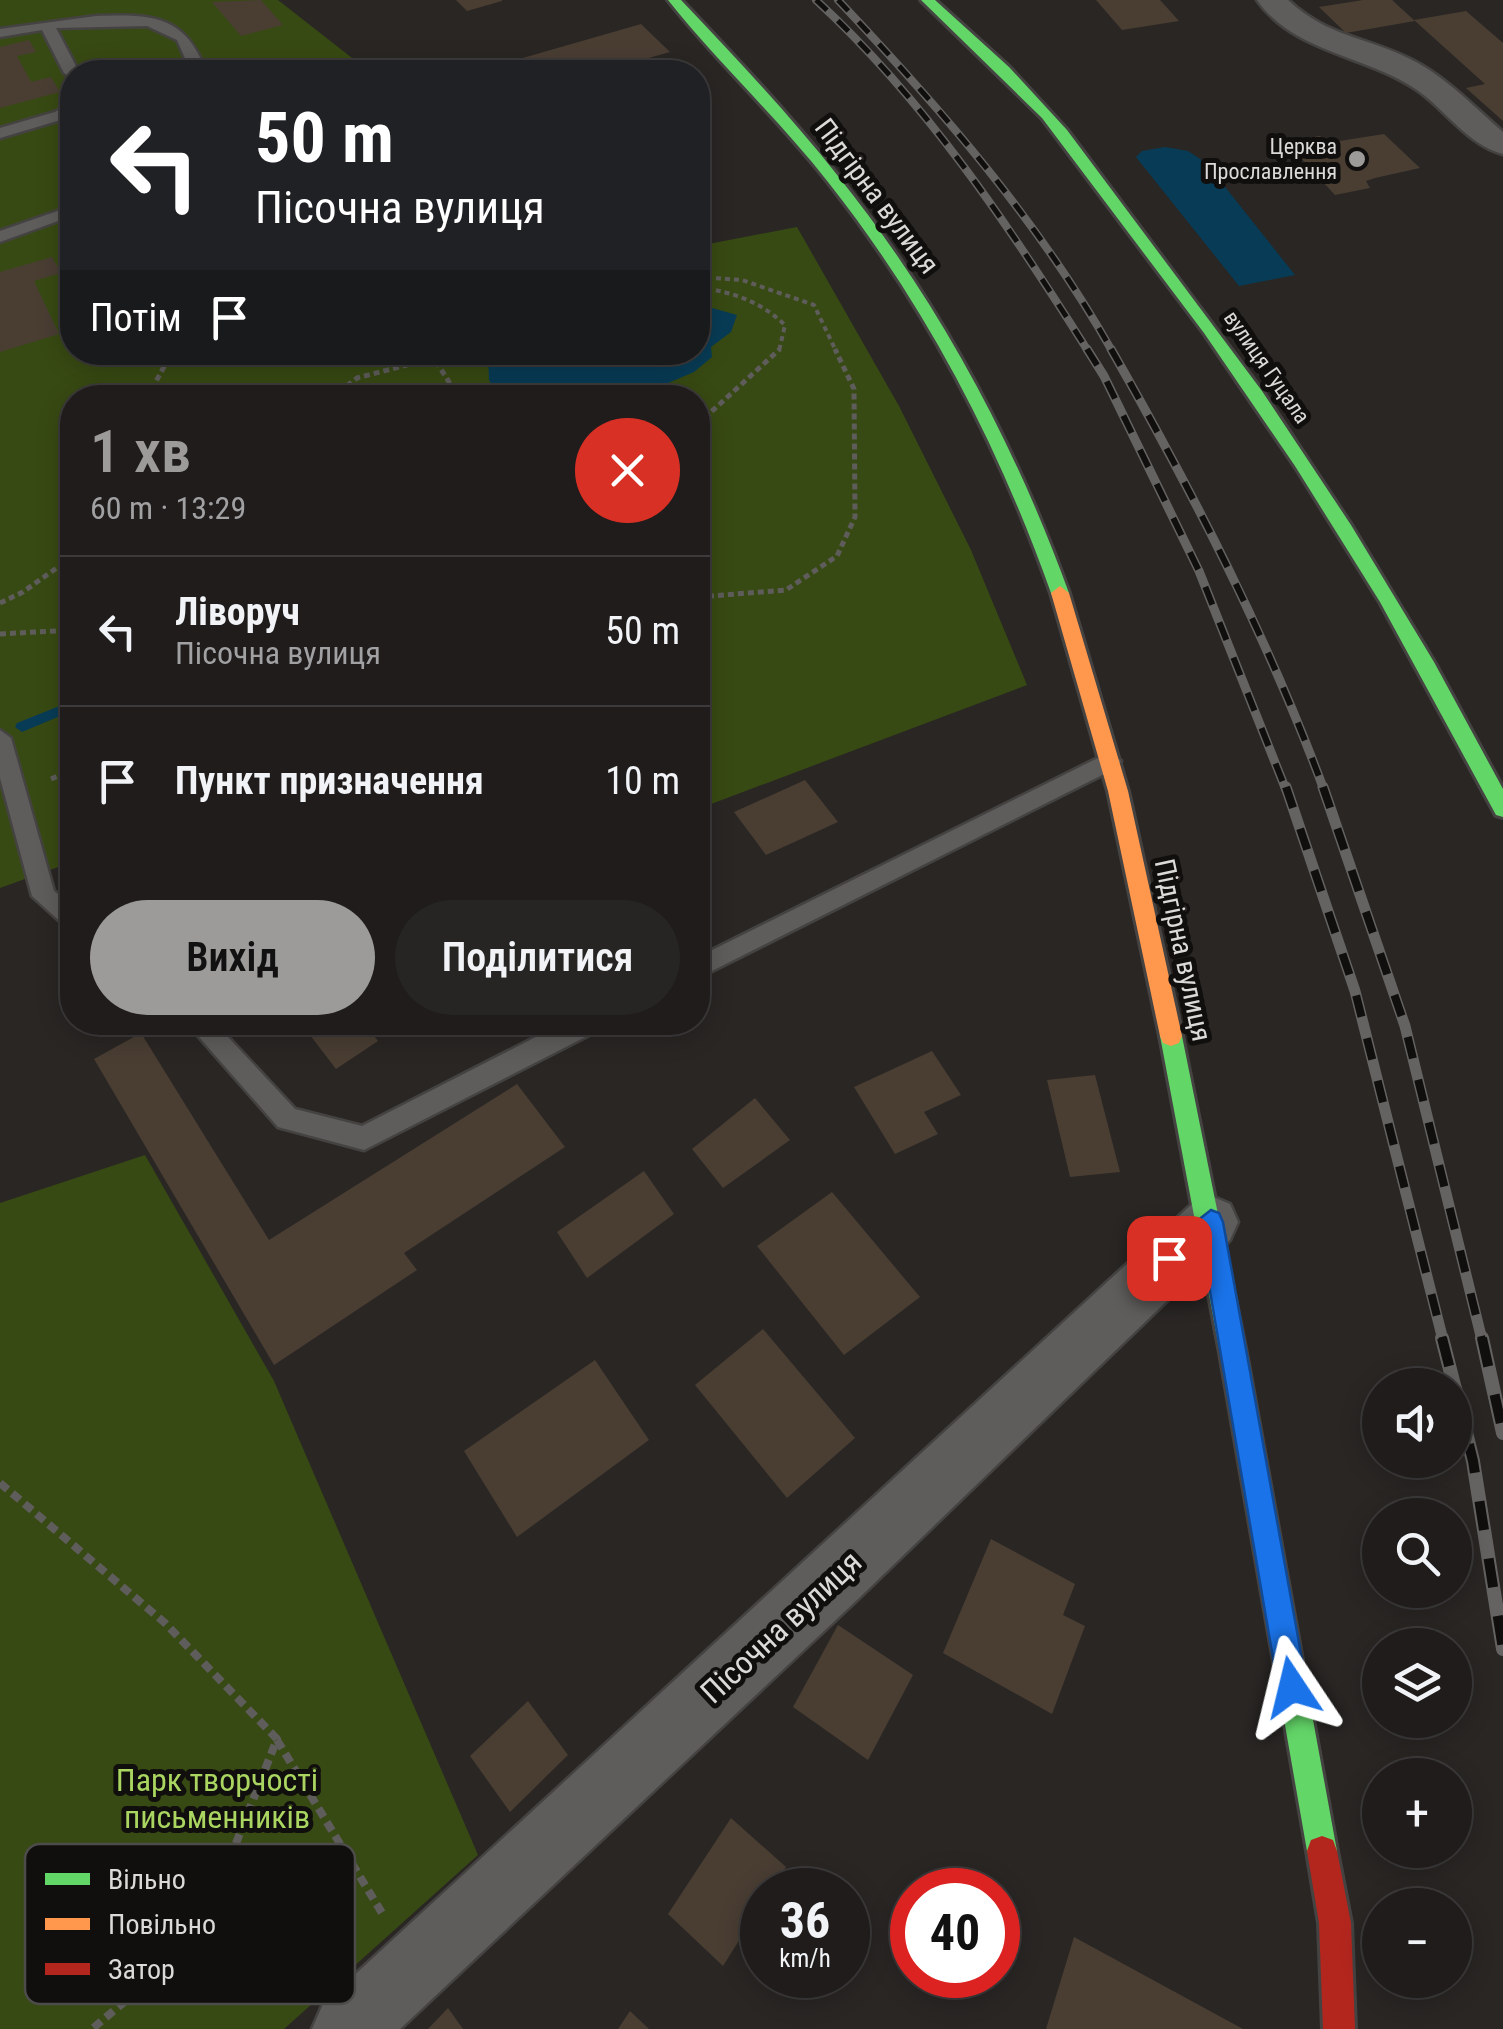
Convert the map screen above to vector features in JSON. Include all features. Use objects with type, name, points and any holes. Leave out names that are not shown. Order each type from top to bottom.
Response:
[{"type":"street","name":"Підгірна вулиця","points":[[674,0],[813,156],[876,236],[939,333],[996,438],[1034,525],[1075,642],[1110,761],[1211,1222],[1335,1923],[1339,2029]]},
{"type":"street","name":"вулиця Гуцала","points":[[927,0],[984,50],[1048,116],[1232,358],[1318,485],[1443,690],[1503,809]]},
{"type":"street","points":[[1272,0],[1302,29],[1416,76],[1499,143]]},
{"type":"street","name":"Пісочна вулиця","points":[[348,2029],[1211,1222]]},
{"type":"lane","points":[[0,33],[114,20],[166,26],[182,36],[193,60]]},
{"type":"lane","points":[[47,25],[65,60]]},
{"type":"lane","points":[[0,132],[60,115]]},
{"type":"lane","points":[[0,237],[60,215]]},
{"type":"lane","points":[[0,738],[44,896],[60,909]]},
{"type":"lane","points":[[710,962],[1110,761]]},
{"type":"lane","points":[[210,1035],[287,1120],[364,1138],[565,1035]]},
{"type":"path","points":[[710,278],[742,280],[814,305],[854,389],[855,455],[855,517],[836,556],[786,590],[710,596]]},
{"type":"path","points":[[710,290],[744,295],[773,312],[785,325],[778,354],[710,413]]},
{"type":"path","points":[[348,385],[357,378],[401,365]]},
{"type":"path","points":[[0,603],[60,566]]},
{"type":"path","points":[[0,634],[60,631]]},
{"type":"path","points":[[0,1483],[165,1623],[276,1739],[340,1844]]},
{"type":"path","points":[[235,1844],[276,1739]]},
{"type":"path","points":[[355,1869],[415,1968]]},
{"type":"path","points":[[92,2029],[122,2004]]},
{"type":"green space","points":[[0,0],[278,0],[355,60],[60,60],[60,365],[710,365],[710,244],[797,227],[899,406],[971,550],[1027,685],[710,804],[710,385],[60,385],[60,866],[0,888]]},
{"type":"green space","name":"Парк творчості письменників","points":[[145,1155],[274,1381],[478,1855],[355,1965],[355,1844],[25,1844],[25,2004],[312,2004],[284,2029],[0,2029],[0,1203]]},
{"type":"water","points":[[1165,147],[1188,151],[1206,163],[1295,275],[1239,286],[1136,157],[1142,151]]},
{"type":"water","points":[[710,307],[737,315],[731,332],[711,347],[710,359]]},
{"type":"water","points":[[488,365],[702,365],[663,385],[492,385]]},
{"type":"building","points":[[261,0],[283,25],[241,36],[212,2]]},
{"type":"building","points":[[456,0],[502,0],[502,1],[467,11]]},
{"type":"building","points":[[1096,0],[1160,0],[1179,21],[1122,30]]},
{"type":"building","points":[[1392,0],[1415,21],[1346,33],[1319,7]]},
{"type":"building","points":[[1466,11],[1503,43],[1503,121],[1466,88],[1485,84],[1414,20]]},
{"type":"building","points":[[641,24],[670,52],[642,60],[516,60]]},
{"type":"building","points":[[29,40],[36,52],[17,56],[31,82],[51,77],[60,92],[0,108],[0,47]]},
{"type":"building","name":"Церква Прославлення","points":[[1384,134],[1420,168],[1375,178],[1366,181],[1370,188],[1335,195],[1285,141],[1320,136],[1327,143]]},
{"type":"building","points":[[52,257],[60,273],[34,281],[59,334],[0,352],[0,272]]},
{"type":"building","points":[[805,780],[838,822],[766,855],[734,812]]},
{"type":"building","points":[[142,1035],[269,1240],[517,1084],[565,1147],[404,1253],[417,1270],[274,1365],[94,1059]]},
{"type":"building","points":[[310,1035],[373,1035],[378,1041],[336,1069]]},
{"type":"building","points":[[932,1051],[961,1095],[924,1112],[938,1134],[895,1154],[854,1087]]},
{"type":"building","points":[[1095,1075],[1120,1172],[1070,1177],[1047,1080]]},
{"type":"building","points":[[755,1098],[790,1140],[723,1188],[692,1149]]},
{"type":"building","points":[[644,1171],[674,1214],[587,1278],[557,1232]]},
{"type":"building","points":[[832,1192],[920,1297],[844,1355],[757,1246]]},
{"type":"building","points":[[763,1329],[855,1438],[787,1498],[695,1385]]},
{"type":"building","points":[[595,1360],[649,1440],[517,1537],[464,1451]]},
{"type":"building","points":[[991,1539],[1075,1584],[1063,1615],[1085,1626],[1052,1714],[943,1653]]},
{"type":"building","points":[[838,1625],[913,1675],[868,1760],[793,1707]]},
{"type":"building","points":[[528,1701],[568,1755],[510,1812],[470,1756]]},
{"type":"building","points":[[731,1818],[786,1867],[740,1868],[740,1939],[723,1966],[668,1914]]},
{"type":"building","points":[[1074,1937],[1243,2029],[1046,2029]]},
{"type":"building","points":[[448,2008],[463,2029],[428,2029]]},
{"type":"building","points":[[630,2011],[649,2029],[618,2029]]},
{"type":"waterway","points":[[22,727],[60,711]]},
{"type":"railway","points":[[816,0],[894,80],[964,166],[1088,351]]},
{"type":"railway","points":[[838,0],[986,167],[1053,256],[1112,351]]},
{"type":"railway","points":[[1087,349],[1104,376],[1199,571],[1286,790]]},
{"type":"railway","points":[[1111,349],[1226,565],[1278,676],[1324,790]]},
{"type":"railway","points":[[1286,787],[1355,991],[1443,1340]]},
{"type":"railway","points":[[1323,787],[1405,1026],[1482,1340]]},
{"type":"railway","points":[[1442,1338],[1450,1368]]},
{"type":"railway","points":[[1482,1338],[1503,1433]]},
{"type":"railway","points":[[1472,1457],[1503,1649]]},
{"type":"traffic: fast","points":[[674,0],[811,152],[917,296],[998,440],[1060,593]]},
{"type":"traffic: fast","points":[[927,0],[989,55],[1047,115],[1210,330],[1345,529],[1427,667],[1503,809]]},
{"type":"traffic: fast","points":[[1171,1036],[1233,1353],[1322,1851]]},
{"type":"traffic: slow","points":[[1060,593],[1118,791],[1171,1036]]},
{"type":"traffic: jam","points":[[1322,1851],[1335,1923],[1339,2029]]},
{"type":"place","name":"Церква Прославлення","points":[[1357,159]]},
{"type":"route","points":[[1169,1258],[1211,1222],[1292,1687]]}]
